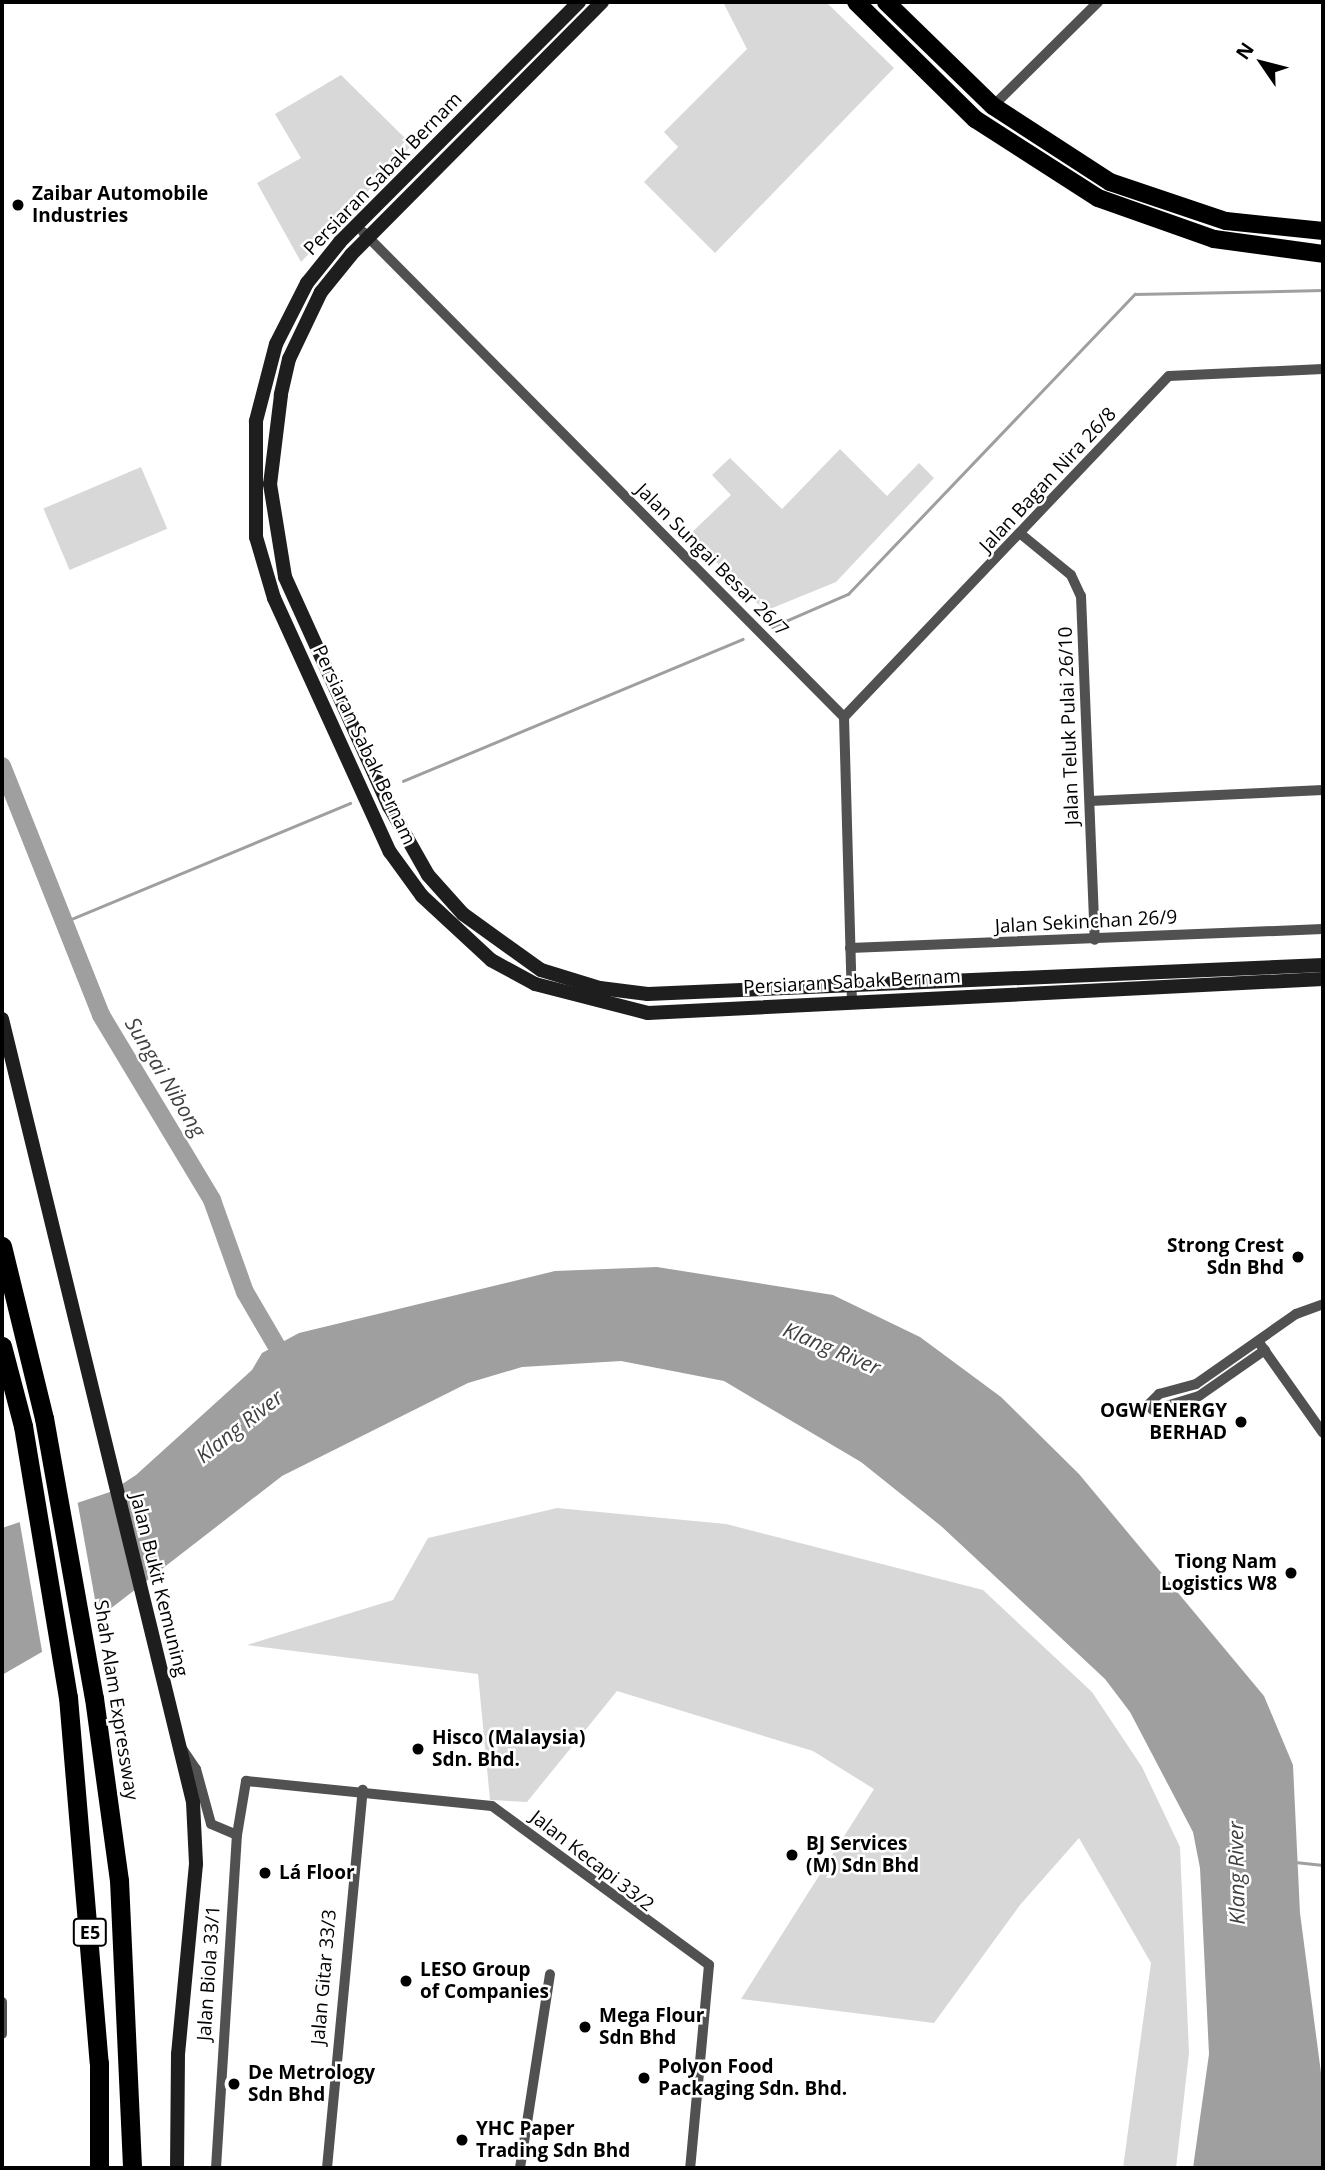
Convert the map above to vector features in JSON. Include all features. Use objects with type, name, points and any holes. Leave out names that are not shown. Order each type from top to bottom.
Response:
[{"type":"highway","name":"Shah Alam Expressway","points":[[2,1245],[44,1418],[94,1698],[119,1880],[132,2168]]},
{"type":"highway","name":"E5","points":[[2,1346],[23,1426],[68,1697],[100,2063],[99,2168]]},
{"type":"main road","points":[[856,2],[975,119],[1098,198],[1214,239],[1323,254]]},
{"type":"main road","points":[[886,2],[993,106],[1037,140],[1145,197],[1226,220],[1323,231]]},
{"type":"street","name":"Persiaran Sabak Bernam","points":[[579,2],[356,226],[301,295],[276,344],[256,421],[256,537],[274,598],[390,852],[451,929],[535,984],[596,1004],[648,1013],[852,1000],[1323,979]]},
{"type":"street","name":"Persiaran Sabak Bernam","points":[[602,2],[368,237],[321,292],[289,359],[276,422],[271,513],[285,577],[408,842],[463,914],[541,970],[600,988],[648,994],[1323,965]]},
{"type":"street","points":[[993,106],[1098,2]]},
{"type":"street","name":"Jalan Sungai Besar 26/7","points":[[356,226],[844,717]]},
{"type":"street","name":"Jalan Bagan Nira 26/8","points":[[844,717],[1022,535],[1168,376],[1323,369]]},
{"type":"street","points":[[256,421],[276,422]]},
{"type":"street","name":"Jalan Teluk Pulai 26/10","points":[[1022,535],[1071,575],[1081,596],[1095,940]]},
{"type":"street","points":[[844,717],[852,1000]]},
{"type":"street","points":[[1090,801],[1323,790]]},
{"type":"street","name":"Jalan Sekinchan 26/9","points":[[850,948],[1323,929]]},
{"type":"street","name":"Jalan Bukit Kemuning","points":[[2,1020],[170,1708],[183,1750],[196,1864],[178,2054],[177,2168]]},
{"type":"street","points":[[1261,1345],[1199,1396],[1153,1410],[1148,1405],[1159,1394],[1196,1384],[1323,1304]]},
{"type":"street","points":[[1261,1345],[1323,1433]]},
{"type":"street","points":[[183,1750],[196,1769],[211,1824],[237,1835]]},
{"type":"street","name":"Jalan Biola 33/1","points":[[216,2168],[237,1835],[246,1781]]},
{"type":"street","name":"Jalan Kecapi 33/2","points":[[246,1781],[363,1790],[492,1806],[709,1965],[690,2168]]},
{"type":"street","name":"Jalan Gitar 33/3","points":[[327,2168],[363,1790]]},
{"type":"street","points":[[520,2168],[550,1974]]},
{"type":"street","points":[[2,2002],[2,2034]]},
{"type":"shaded area","points":[[723,2],[826,2],[894,68],[715,253],[644,182],[678,147],[664,132],[747,49]]},
{"type":"shaded area","points":[[341,75],[412,145],[301,262],[257,183],[301,158],[275,114]]},
{"type":"shaded area","points":[[840,449],[887,496],[919,463],[934,478],[836,582],[765,611],[689,535],[731,495],[712,475],[730,458],[782,509]]},
{"type":"shaded area","points":[[141,467],[167,529],[70,570],[43,508]]},
{"type":"shaded area","points":[[557,1508],[726,1524],[983,1590],[1092,1692],[1142,1767],[1180,1847],[1189,2053],[1176,2168],[1123,2168],[1151,1963],[1079,1838],[1020,1905],[934,2023],[741,1999],[874,1789],[813,1751],[617,1691],[527,1802],[490,1800],[478,1674],[247,1645],[393,1600],[428,1538]]},
{"type":"water","name":"Klang River","points":[[657,1267],[833,1295],[920,1337],[1001,1397],[1079,1474],[1264,1696],[1293,1765],[1300,1913],[1323,2088],[1323,2168],[1193,2168],[1209,2054],[1200,1868],[1193,1832],[1130,1712],[1105,1679],[941,1526],[861,1462],[724,1381],[621,1361],[522,1367],[468,1383],[282,1476],[92,1623],[2,1675],[2,1528],[110,1492],[136,1475],[252,1370],[262,1353],[299,1333],[555,1271]]},
{"type":"pier","points":[[77,1499],[99,1622],[43,1657],[19,1518]]},
{"type":"waterway","points":[[772,627],[848,594],[1135,294],[1323,290]]},
{"type":"waterway","points":[[403,781],[743,639]]},
{"type":"waterway","name":"Sungai Nibong","points":[[2,766],[101,1015],[212,1200],[245,1292],[287,1364]]},
{"type":"waterway","points":[[62,923],[350,803]]},
{"type":"waterway","points":[[1295,1862],[1323,1865]]},
{"type":"place","name":"Zaibar Automobile Industries","points":[[18,205]]},
{"type":"place","name":"Strong Crest Sdn Bhd","points":[[1298,1257]]},
{"type":"place","name":"OGW ENERGY BERHAD","points":[[1241,1422]]},
{"type":"place","name":"Tiong Nam Logistics W8","points":[[1291,1573]]},
{"type":"place","name":"Hisco (Malaysia) Sdn. Bhd.","points":[[418,1749]]},
{"type":"place","name":"BJ Services (M) Sdn Bhd","points":[[792,1855]]},
{"type":"place","name":"Lá Floor","points":[[265,1873]]},
{"type":"place","name":"LESO Group of Companies","points":[[406,1981]]},
{"type":"place","name":"Mega Flour Sdn Bhd","points":[[585,2027]]},
{"type":"place","name":"Polyon Food Packaging Sdn. Bhd.","points":[[644,2078]]},
{"type":"place","name":"De Metrology Sdn Bhd","points":[[234,2084]]},
{"type":"place","name":"YHC Paper Trading Sdn Bhd","points":[[462,2140]]}]
